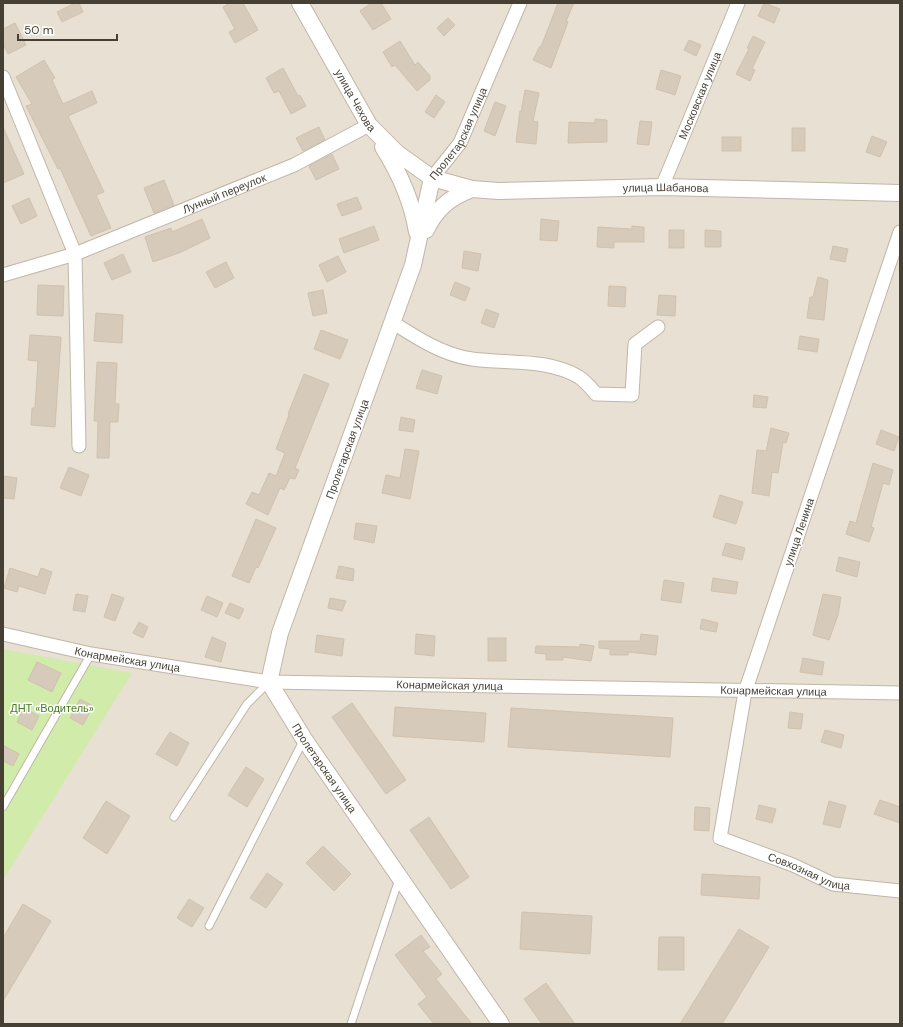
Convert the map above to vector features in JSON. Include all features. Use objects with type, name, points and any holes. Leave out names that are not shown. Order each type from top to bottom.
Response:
[{"type":"street","name":"улица Чехова","points":[[300,3],[369,125],[397,153],[432,178]]},
{"type":"street","name":"Пролетарская улица","points":[[502,1024],[399,879],[304,739],[269,682],[280,633],[419,244],[432,178],[460,143],[520,3]]},
{"type":"street","name":"Московская улица","points":[[662,187],[738,3]]},
{"type":"street","points":[[3,77],[75,254],[79,446]]},
{"type":"street","points":[[369,125],[404,184],[413,211],[419,244]]},
{"type":"street","name":"Лунный переулок","points":[[3,275],[75,254],[294,165],[369,125]]},
{"type":"street","name":"улица Шабанова","points":[[432,178],[472,189],[498,191],[662,187],[900,192]]},
{"type":"street","points":[[419,244],[431,219],[442,205],[456,195],[472,189]]},
{"type":"street","name":"улица Ленина","points":[[720,838],[745,692],[900,232]]},
{"type":"street","points":[[392,322],[418,340],[446,352],[472,359],[521,362],[562,369],[580,378],[596,394],[632,395],[635,344],[658,327]]},
{"type":"street","name":"Конармейская улица","points":[[3,634],[92,654],[269,682],[745,692],[900,693]]},
{"type":"street","name":"Совхозная улица","points":[[720,838],[793,865],[834,884],[900,891]]},
{"type":"lane","points":[[3,807],[92,654]]},
{"type":"lane","points":[[174,816],[247,704],[269,682]]},
{"type":"lane","points":[[209,926],[304,739]]},
{"type":"lane","points":[[351,1024],[399,879]]},
{"type":"shaded area","points":[[3,3],[900,3],[900,1024],[3,1024]]},
{"type":"green space","name":"ДНТ «Водитель»","points":[[3,649],[132,673],[3,880]]},
{"type":"building","points":[[75,3],[79,3],[83,12],[62,22],[57,12]]},
{"type":"building","points":[[230,3],[243,3],[258,30],[235,43],[229,32],[235,29],[223,7]]},
{"type":"building","points":[[372,3],[381,3],[391,19],[373,30],[360,11]]},
{"type":"building","points":[[558,3],[574,3],[566,21],[568,22],[551,68],[533,60],[540,46],[541,47]]},
{"type":"building","points":[[764,3],[780,9],[774,23],[758,16]]},
{"type":"building","points":[[448,18],[455,25],[444,36],[437,28]]},
{"type":"building","points":[[15,23],[26,45],[8,54],[3,44],[3,29]]},
{"type":"building","points":[[753,36],[765,42],[752,69],[755,70],[750,81],[736,74],[749,49],[747,48]]},
{"type":"building","points":[[689,40],[701,45],[696,56],[684,50]]},
{"type":"building","points":[[400,41],[415,65],[418,62],[430,76],[430,80],[417,91],[395,65],[392,67],[383,52]]},
{"type":"building","points":[[44,60],[55,78],[52,80],[63,104],[92,91],[97,103],[68,116],[104,192],[96,195],[111,228],[91,236],[60,168],[58,169],[26,106],[32,104],[16,77]]},
{"type":"building","points":[[283,68],[298,96],[300,95],[306,106],[291,114],[279,91],[274,93],[266,78]]},
{"type":"building","points":[[661,70],[681,76],[675,95],[656,89]]},
{"type":"building","points":[[525,90],[539,93],[533,121],[538,122],[536,144],[516,142],[520,111],[521,112]]},
{"type":"building","points":[[436,95],[445,102],[434,118],[425,112]]},
{"type":"building","points":[[495,102],[506,106],[495,136],[484,131]]},
{"type":"building","points":[[595,119],[607,120],[607,142],[568,143],[569,122],[595,123]]},
{"type":"building","points":[[640,121],[652,122],[649,145],[637,144]]},
{"type":"building","points":[[3,127],[24,174],[3,183]]},
{"type":"building","points":[[319,127],[325,140],[303,151],[296,138]]},
{"type":"building","points":[[792,128],[805,128],[805,151],[792,151]]},
{"type":"building","points":[[872,136],[887,142],[880,157],[866,152]]},
{"type":"building","points":[[722,137],[741,137],[741,151],[722,151]]},
{"type":"building","points":[[332,154],[339,169],[316,180],[309,166]]},
{"type":"building","points":[[164,180],[174,205],[154,213],[144,188]]},
{"type":"building","points":[[357,197],[362,209],[342,216],[337,204]]},
{"type":"building","points":[[29,198],[37,216],[21,224],[12,206]]},
{"type":"building","points":[[202,219],[210,238],[179,253],[153,262],[145,237],[171,228],[172,232]]},
{"type":"building","points":[[541,219],[559,221],[557,241],[540,240]]},
{"type":"building","points":[[374,226],[379,240],[344,253],[339,239]]},
{"type":"building","points":[[632,226],[644,227],[644,242],[614,242],[614,248],[597,247],[598,227],[632,229]]},
{"type":"building","points":[[669,230],[684,230],[684,248],[669,248]]},
{"type":"building","points":[[705,230],[721,231],[721,247],[705,247]]},
{"type":"building","points":[[833,246],[848,249],[845,262],[830,259]]},
{"type":"building","points":[[464,251],[481,254],[478,271],[462,268]]},
{"type":"building","points":[[123,254],[131,272],[112,280],[104,263]]},
{"type":"building","points":[[338,256],[346,272],[327,282],[319,265]]},
{"type":"building","points":[[226,262],[234,278],[215,288],[206,272]]},
{"type":"building","points":[[818,277],[828,280],[824,320],[807,318],[810,297],[813,297]]},
{"type":"building","points":[[455,282],[470,288],[465,301],[450,295]]},
{"type":"building","points":[[38,285],[64,286],[63,316],[37,315]]},
{"type":"building","points":[[609,286],[626,287],[625,307],[608,306]]},
{"type":"building","points":[[323,290],[327,313],[313,316],[308,293]]},
{"type":"building","points":[[659,295],[676,296],[675,316],[657,315]]},
{"type":"building","points":[[486,309],[499,314],[494,328],[481,323]]},
{"type":"building","points":[[96,313],[123,315],[122,343],[94,341]]},
{"type":"building","points":[[321,330],[348,340],[340,359],[314,349]]},
{"type":"building","points":[[30,335],[61,337],[55,427],[31,425],[32,408],[35,408],[38,361],[28,360]]},
{"type":"building","points":[[800,336],[819,339],[817,352],[798,349]]},
{"type":"building","points":[[97,362],[117,363],[115,404],[119,404],[118,422],[110,422],[109,458],[97,458],[98,421],[94,421]]},
{"type":"building","points":[[422,370],[442,376],[437,394],[416,388]]},
{"type":"building","points":[[304,374],[329,384],[295,468],[299,470],[295,479],[290,478],[284,490],[280,488],[268,515],[246,504],[252,492],[259,495],[269,473],[276,476],[285,453],[276,449]]},
{"type":"building","points":[[754,395],[768,397],[766,408],[753,407]]},
{"type":"building","points":[[401,417],[415,420],[413,432],[399,430]]},
{"type":"building","points":[[771,428],[789,433],[786,443],[783,442],[778,473],[772,472],[769,496],[752,493],[757,450],[766,451]]},
{"type":"building","points":[[881,430],[899,437],[894,451],[876,444]]},
{"type":"building","points":[[405,449],[419,451],[410,499],[382,493],[386,475],[400,478]]},
{"type":"building","points":[[873,463],[893,470],[889,485],[883,483],[871,527],[874,528],[869,542],[846,534],[850,521],[856,523]]},
{"type":"building","points":[[69,467],[89,475],[81,496],[60,488]]},
{"type":"building","points":[[3,476],[17,478],[14,499],[3,498]]},
{"type":"building","points":[[720,495],[743,502],[736,524],[713,517]]},
{"type":"building","points":[[256,519],[276,528],[258,568],[256,567],[249,583],[232,576]]},
{"type":"building","points":[[356,523],[377,526],[374,543],[354,539]]},
{"type":"building","points":[[726,543],[745,548],[742,560],[722,555]]},
{"type":"building","points":[[839,557],[860,562],[857,577],[836,571]]},
{"type":"building","points":[[339,566],[354,569],[353,581],[336,578]]},
{"type":"building","points":[[10,568],[38,577],[41,568],[52,572],[45,594],[19,586],[17,592],[4,588]]},
{"type":"building","points":[[713,578],[738,582],[736,594],[711,591]]},
{"type":"building","points":[[664,580],[684,583],[681,603],[661,600]]},
{"type":"building","points":[[76,594],[88,596],[85,612],[73,610]]},
{"type":"building","points":[[112,594],[124,598],[115,621],[104,617]]},
{"type":"building","points":[[823,594],[841,597],[838,615],[829,640],[813,635]]},
{"type":"building","points":[[207,596],[223,603],[217,617],[201,610]]},
{"type":"building","points":[[330,598],[346,601],[342,611],[328,608]]},
{"type":"building","points":[[230,603],[244,609],[239,619],[225,613]]},
{"type":"building","points":[[702,619],[718,623],[716,632],[700,629]]},
{"type":"building","points":[[139,622],[148,627],[143,638],[133,633]]},
{"type":"building","points":[[416,634],[435,636],[434,656],[415,654]]},
{"type":"building","points":[[641,634],[658,636],[656,655],[628,652],[628,655],[610,655],[610,649],[599,648],[599,641],[640,641]]},
{"type":"building","points":[[317,635],[344,639],[342,656],[315,652]]},
{"type":"building","points":[[212,637],[226,643],[221,662],[205,657]]},
{"type":"building","points":[[488,638],[506,638],[506,661],[488,661]]},
{"type":"building","points":[[580,644],[594,646],[591,661],[563,657],[563,660],[546,660],[546,654],[535,653],[536,646],[580,647]]},
{"type":"building","points":[[803,658],[824,662],[822,675],[800,672]]},
{"type":"building","points":[[37,662],[61,673],[52,692],[28,680]]},
{"type":"building","points":[[80,699],[93,706],[83,725],[70,718]]},
{"type":"building","points":[[352,703],[406,780],[386,794],[332,717]]},
{"type":"building","points":[[395,707],[486,713],[484,742],[393,736]]},
{"type":"building","points":[[24,708],[39,716],[32,730],[17,722]]},
{"type":"building","points":[[511,708],[673,718],[670,757],[508,747]]},
{"type":"building","points":[[790,712],[803,714],[801,729],[788,728]]},
{"type":"building","points":[[825,730],[844,735],[841,748],[821,742]]},
{"type":"building","points":[[170,732],[189,743],[177,766],[156,754]]},
{"type":"building","points":[[3,745],[19,754],[13,766],[3,761]]},
{"type":"building","points":[[246,767],[264,779],[247,807],[228,795]]},
{"type":"building","points":[[880,800],[900,807],[900,823],[874,814]]},
{"type":"building","points":[[106,801],[130,816],[107,854],[83,838]]},
{"type":"building","points":[[829,801],[846,806],[840,828],[823,824]]},
{"type":"building","points":[[759,805],[776,809],[772,823],[756,819]]},
{"type":"building","points":[[695,807],[710,808],[709,831],[694,830]]},
{"type":"building","points":[[429,817],[469,877],[451,889],[410,830]]},
{"type":"building","points":[[323,846],[351,874],[334,891],[306,863]]},
{"type":"building","points":[[267,873],[283,884],[266,908],[250,898]]},
{"type":"building","points":[[702,874],[760,877],[759,899],[701,895]]},
{"type":"building","points":[[189,899],[204,908],[192,927],[177,918]]},
{"type":"building","points":[[23,904],[51,921],[3,1001],[3,938]]},
{"type":"building","points":[[522,912],[592,916],[590,954],[520,949]]},
{"type":"building","points":[[739,929],[769,947],[722,1024],[680,1024]]},
{"type":"building","points":[[421,935],[430,947],[423,951],[442,974],[436,979],[472,1024],[434,1024],[418,1004],[427,997],[395,955]]},
{"type":"building","points":[[659,937],[684,937],[684,970],[658,970]]},
{"type":"building","points":[[546,983],[575,1024],[542,1024],[524,999]]}]
